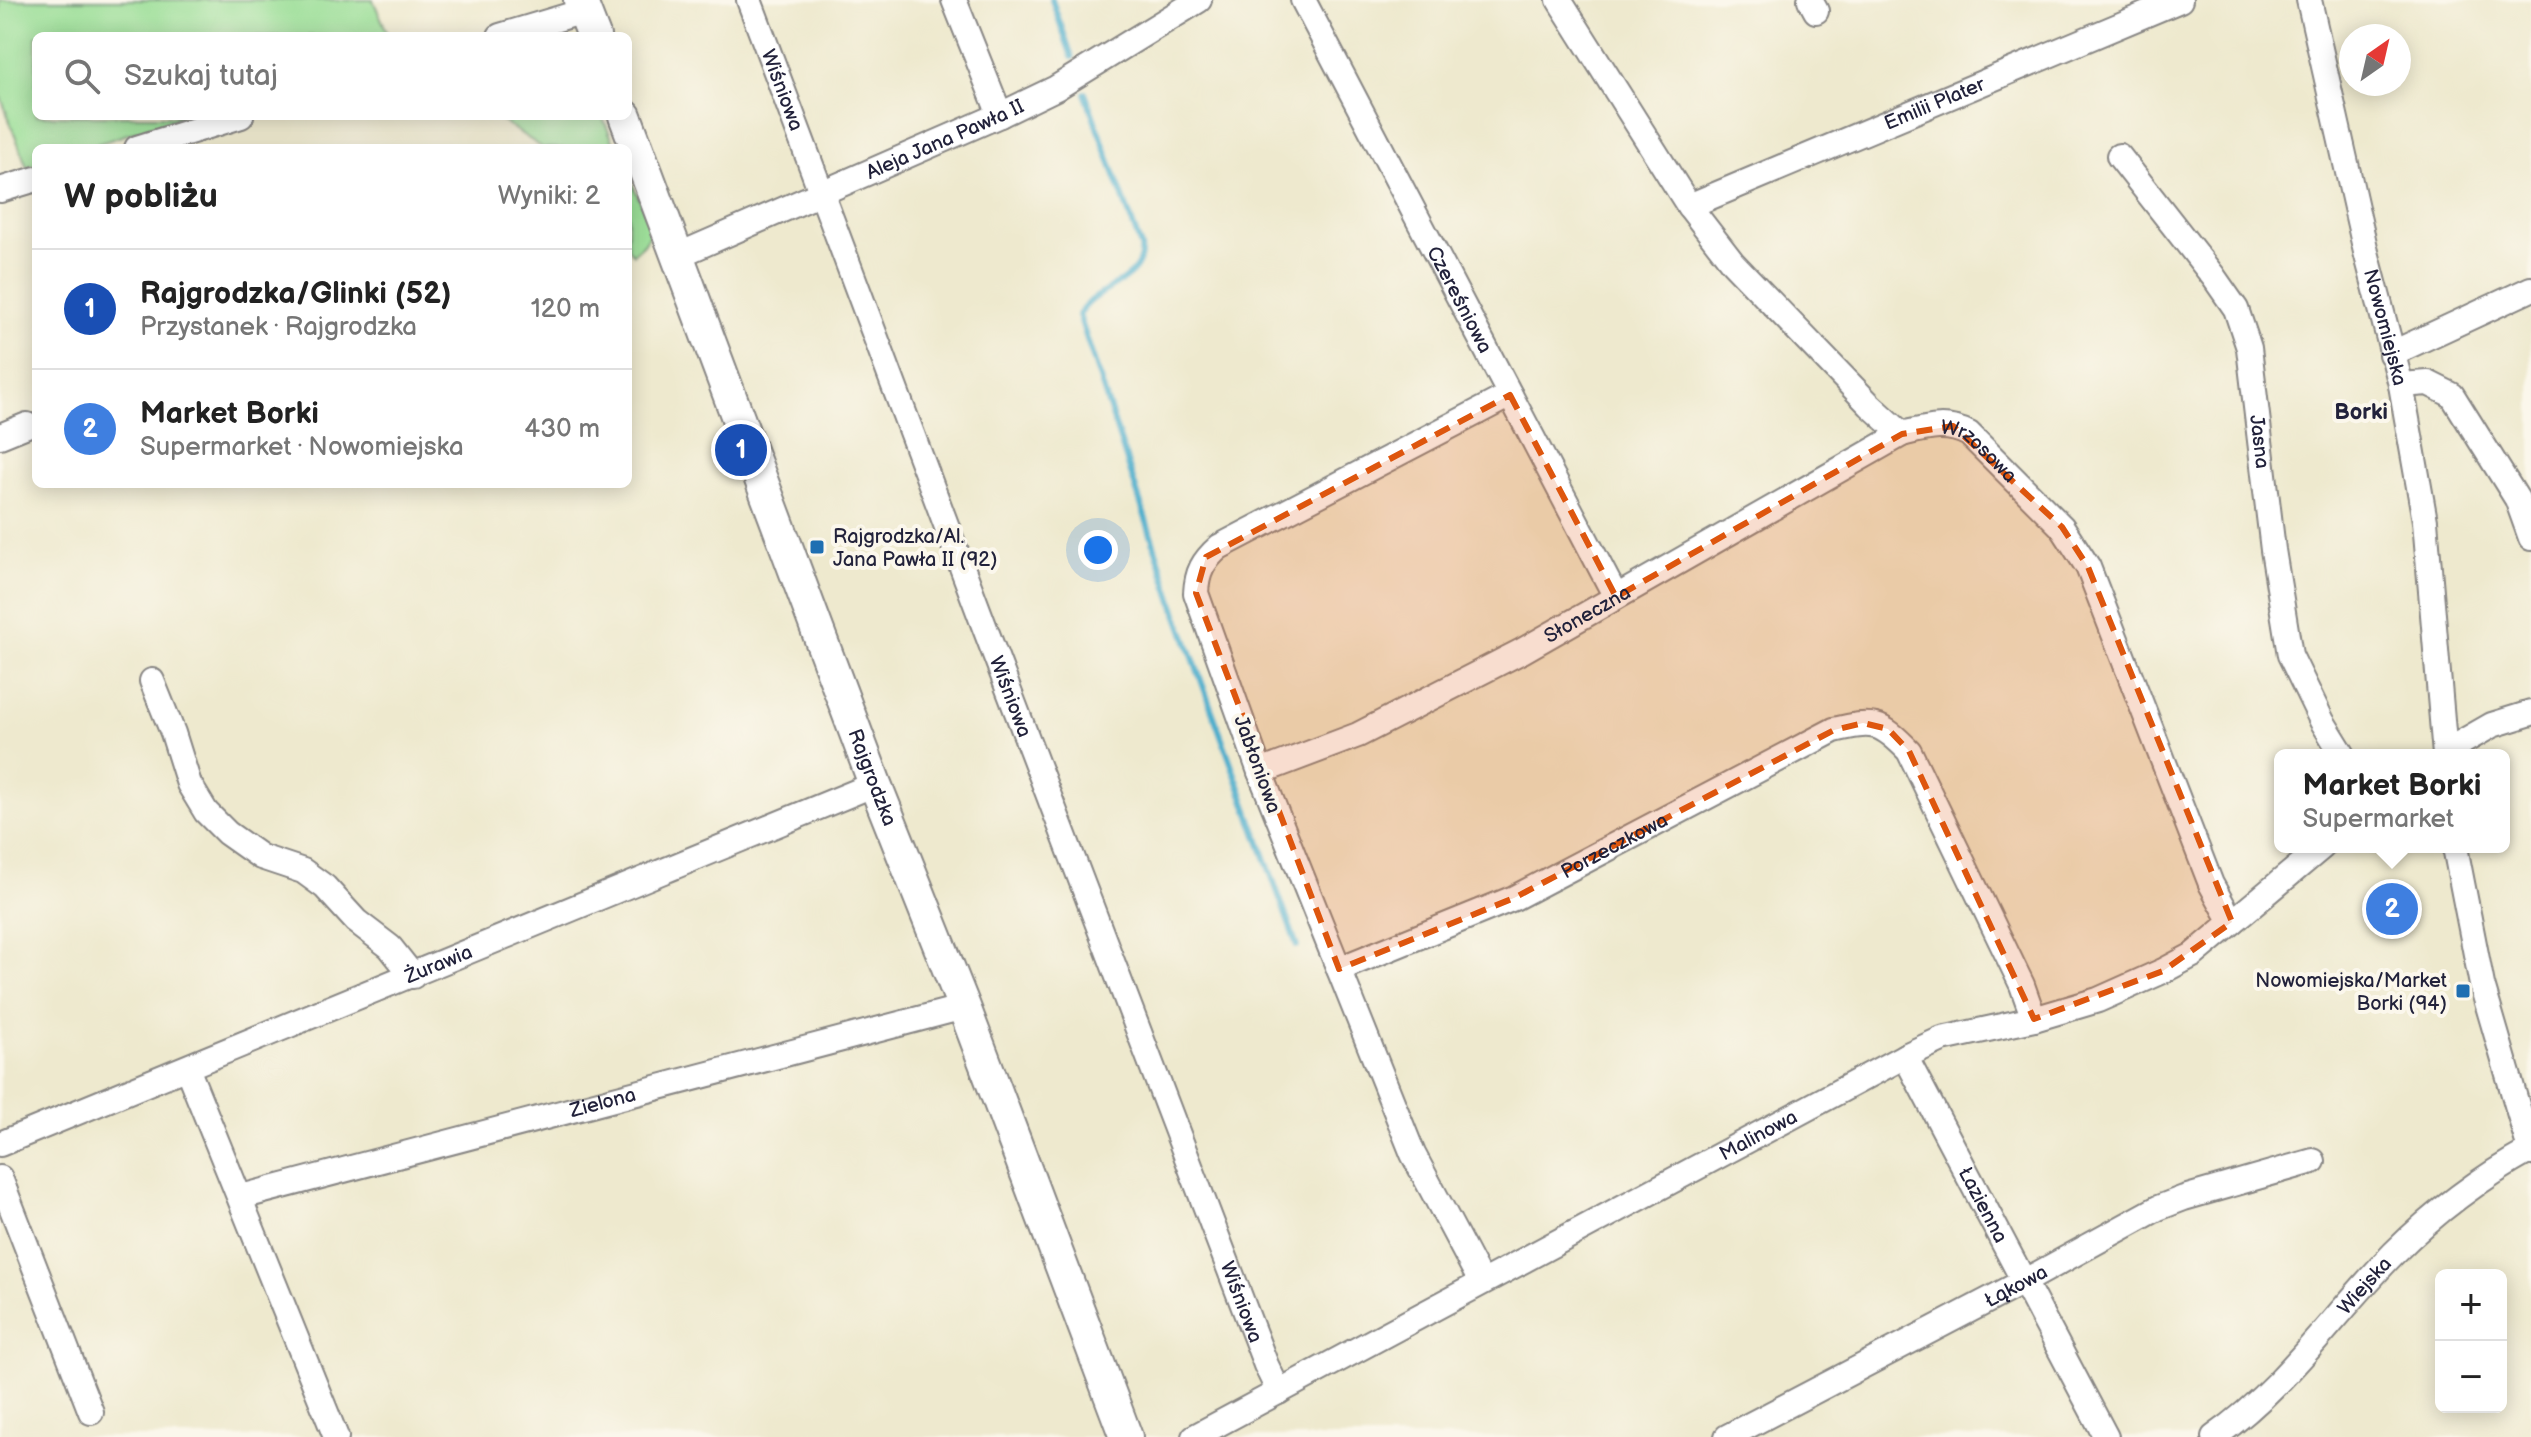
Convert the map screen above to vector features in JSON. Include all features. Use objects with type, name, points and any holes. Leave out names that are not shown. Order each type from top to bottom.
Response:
[{"type":"street","name":"Wiśniowa","points":[[749,0],[994,653],[1266,1365],[1279,1392]]},
{"type":"street","points":[[954,0],[1000,115]]},
{"type":"street","name":"Aleja Jana Pawła II","points":[[679,255],[1000,115],[1092,67],[1199,0]]},
{"type":"street","name":"Czereśniowa","points":[[1303,0],[1616,597]]},
{"type":"street","name":"Wrzosowa","points":[[1559,0],[1689,206],[1733,263],[1902,434],[1953,426],[1969,434],[2062,527],[2088,567],[2211,884],[2232,922]]},
{"type":"street","name":"Emilii Plater","points":[[1689,206],[2180,0]]},
{"type":"street","name":"Nowomiejska","points":[[2309,0],[2391,354],[2401,385],[2425,521],[2445,749]]},
{"type":"street","points":[[517,32],[586,16]]},
{"type":"street","points":[[150,144],[228,120]]},
{"type":"street","name":"Rajgrodzka","points":[[627,120],[875,784],[964,1007],[1126,1437]]},
{"type":"street","name":"Jasna","points":[[2119,156],[2236,309],[2249,348],[2273,550],[2290,655],[2339,749]]},
{"type":"street","points":[[0,190],[32,180]]},
{"type":"street","points":[[2391,354],[2531,289]]},
{"type":"street","points":[[2401,385],[2428,383],[2452,395],[2517,499],[2531,538]]},
{"type":"street","name":"Jabłoniowa","points":[[1481,1282],[1413,1154],[1260,772],[1196,593],[1197,573],[1206,557],[1219,547],[1510,395]]},
{"type":"street","points":[[0,436],[27,425]]},
{"type":"street","name":"Słoneczna","points":[[1260,772],[1358,735],[1522,651],[1902,434]]},
{"type":"street","points":[[152,681],[189,784],[206,812],[227,833],[261,857],[303,871],[325,887],[356,921],[390,947],[413,976]]},
{"type":"street","points":[[2453,749],[2492,725],[2531,713]]},
{"type":"street","name":"Porzeczkowa","points":[[1339,969],[1514,898],[1834,730],[1863,723],[1888,729],[1909,751],[2022,985],[2034,1019]]},
{"type":"street","name":"Żurawia","points":[[0,1144],[875,784]]},
{"type":"street","name":"Malinowa","points":[[1194,1437],[1905,1056],[1942,1039],[2034,1019],[2098,1000],[2163,971],[2193,955],[2315,853]]},
{"type":"street","points":[[2456,853],[2482,985],[2531,1151]]},
{"type":"street","name":"Zielona","points":[[241,1197],[964,1007]]},
{"type":"street","name":"Łazienna","points":[[1905,1056],[2106,1437]]},
{"type":"street","points":[[187,1068],[336,1437]]},
{"type":"street","name":"Wiejska","points":[[2214,1437],[2275,1388],[2394,1253],[2452,1202],[2531,1151]]},
{"type":"street","name":"Łąkowa","points":[[1727,1437],[2158,1208],[2313,1161]]},
{"type":"street","points":[[0,1178],[91,1412]]},
{"type":"highlighted area","points":[[1510,395],[1616,597],[1902,434],[1953,426],[2062,527],[2088,567],[2232,922],[2163,971],[2034,1019],[1909,751],[1888,729],[1863,723],[1834,730],[1514,898],[1339,969],[1196,593],[1206,557]]},
{"type":"green space","points":[[0,0],[373,0],[387,32],[32,32],[32,120],[171,120],[97,144],[32,144],[32,165],[27,167],[0,95]]},
{"type":"green space","points":[[500,120],[604,120],[614,144],[537,144]]},
{"type":"green space","points":[[632,183],[653,230],[632,253]]},
{"type":"waterway","points":[[1052,0],[1072,57]]},
{"type":"waterway","points":[[1085,93],[1141,247],[1135,269],[1095,298],[1079,315],[1174,605],[1297,946]]},
{"type":"place","name":"Rajgrodzka/Glinki (52)","points":[[741,450]]},
{"type":"place","name":"Rajgrodzka/Al. Jana Pawła II (92)","points":[[817,547]]},
{"type":"place","name":"Market Borki","points":[[2392,909]]},
{"type":"place","name":"Nowomiejska/Market Borki (94)","points":[[2463,991]]},
{"type":"district","name":"Borki","points":[[2361,411]]}]
